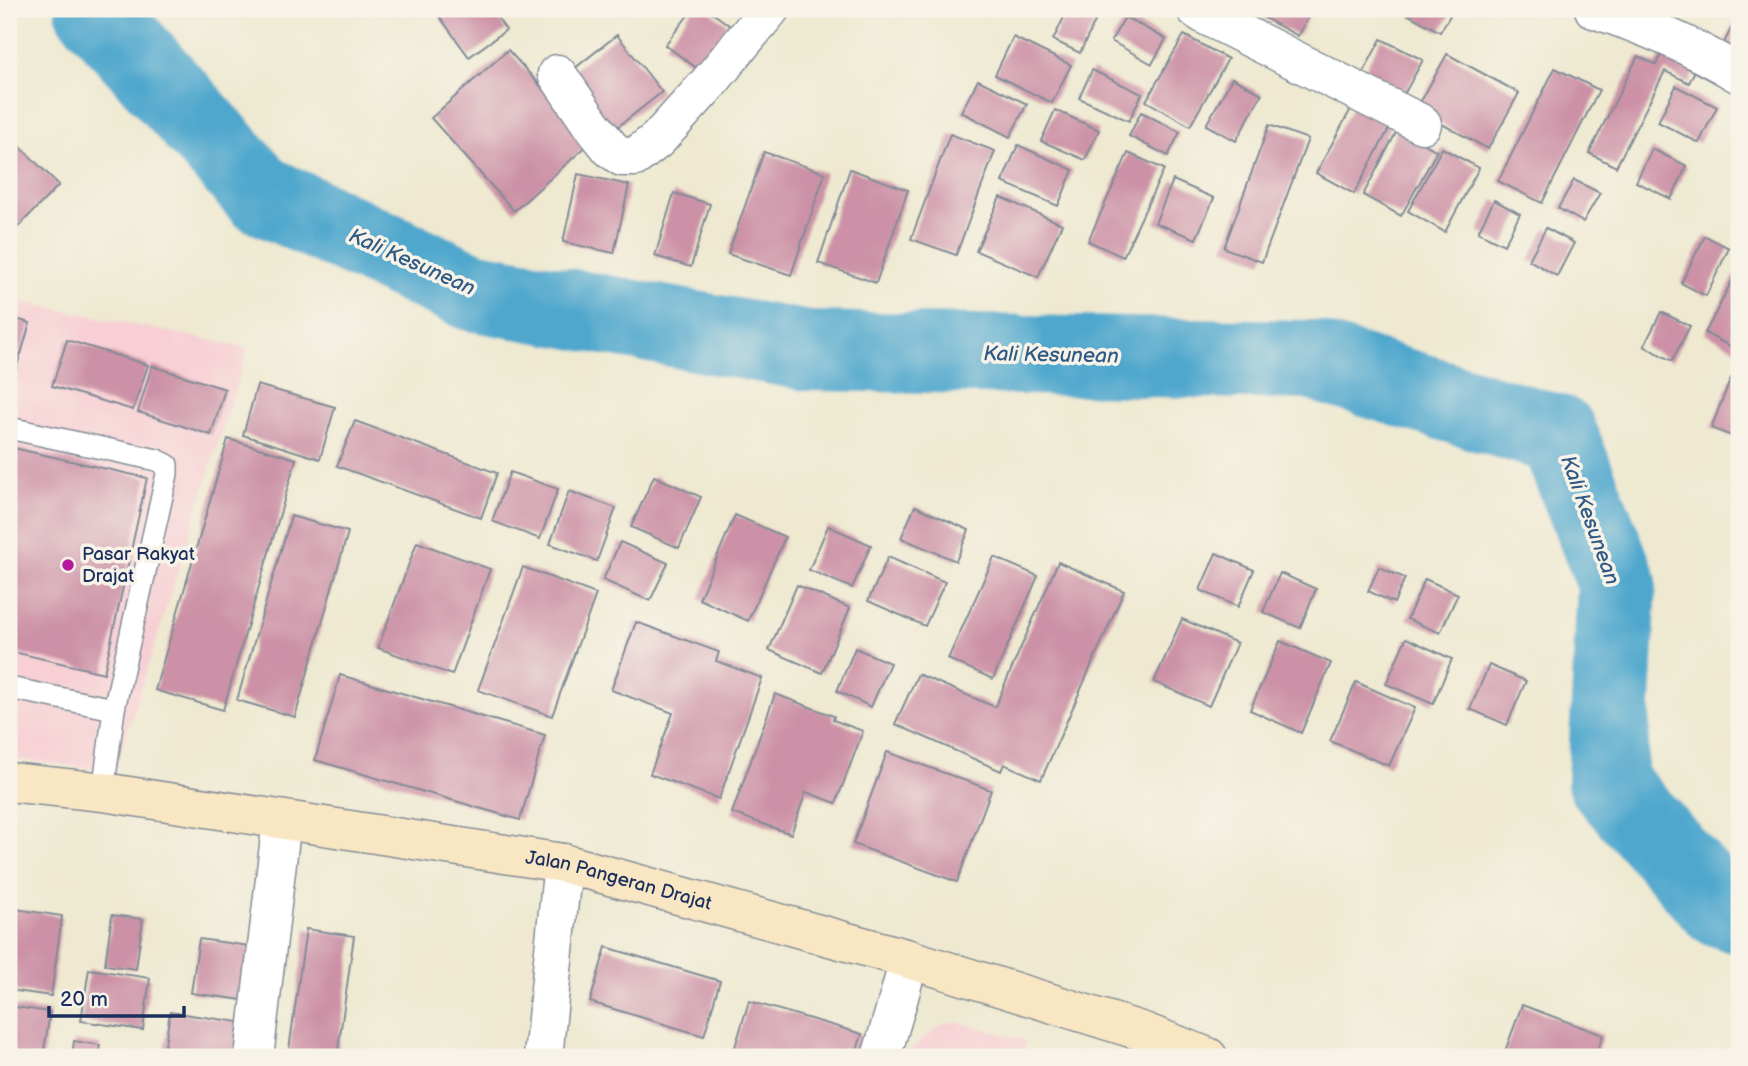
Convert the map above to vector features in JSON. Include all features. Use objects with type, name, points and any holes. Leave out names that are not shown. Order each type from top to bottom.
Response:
[{"type":"street","points":[[556,74],[611,149],[622,157],[635,158],[657,140],[707,85],[770,9]]},
{"type":"street","points":[[1196,9],[1422,124]]},
{"type":"street","points":[[1594,9],[1700,53],[1739,74]]},
{"type":"street","name":"Jalan Pangeran Drajat","points":[[9,782],[103,792],[563,863],[909,958],[1144,1032],[1191,1054]]},
{"type":"street","points":[[254,1057],[282,820]]},
{"type":"street","points":[[543,1057],[563,863]]},
{"type":"street","points":[[881,1057],[909,958]]},
{"type":"lane","points":[[9,428],[157,460],[167,465],[114,709],[103,792]]},
{"type":"lane","points":[[9,688],[114,709]]},
{"type":"shaded area","points":[[9,299],[248,348],[115,771],[9,759]]},
{"type":"shaded area","points":[[959,1022],[1026,1041],[1022,1057],[906,1057],[913,1047],[943,1024]]},
{"type":"building","points":[[434,9],[491,9],[506,30],[469,57]]},
{"type":"building","points":[[693,9],[707,9],[733,28],[701,71],[665,45]]},
{"type":"building","points":[[1068,9],[1101,9],[1080,53],[1053,40]]},
{"type":"building","points":[[1260,9],[1313,9],[1298,36],[1257,14]]},
{"type":"building","points":[[1398,9],[1454,9],[1440,32]]},
{"type":"building","points":[[1739,12],[1739,51],[1724,43]]},
{"type":"building","points":[[1125,17],[1166,39],[1152,64],[1111,41]]},
{"type":"building","points":[[617,35],[662,92],[610,133],[565,76]]},
{"type":"building","points":[[1184,35],[1228,59],[1190,126],[1146,101]]},
{"type":"building","points":[[1013,37],[1071,65],[1052,103],[995,75]]},
{"type":"building","points":[[1381,39],[1423,60],[1397,107],[1356,86]]},
{"type":"building","points":[[1668,39],[1702,56],[1689,83],[1665,71],[1616,167],[1589,153],[1638,56],[1656,65]]},
{"type":"building","points":[[508,50],[591,142],[514,211],[431,118]]},
{"type":"building","points":[[1447,54],[1519,93],[1488,149],[1416,110]]},
{"type":"building","points":[[1555,68],[1599,90],[1542,203],[1498,181]]},
{"type":"building","points":[[1092,70],[1142,94],[1129,121],[1079,98]]},
{"type":"building","points":[[1232,78],[1262,94],[1236,141],[1206,125]]},
{"type":"building","points":[[978,80],[1027,104],[1010,137],[961,112]]},
{"type":"building","points":[[1676,86],[1717,107],[1699,143],[1658,122]]},
{"type":"building","points":[[1352,107],[1390,127],[1354,194],[1316,173]]},
{"type":"building","points":[[1055,110],[1099,130],[1085,160],[1041,141]]},
{"type":"building","points":[[1141,112],[1180,132],[1168,156],[1129,136]]},
{"type":"building","points":[[1269,125],[1308,139],[1262,262],[1224,248]]},
{"type":"building","points":[[1398,129],[1437,151],[1401,216],[1363,195]]},
{"type":"building","points":[[950,134],[995,151],[956,255],[911,239]]},
{"type":"building","points":[[9,136],[59,185],[11,234],[9,232]]},
{"type":"building","points":[[1018,145],[1073,170],[1058,206],[1002,182]]},
{"type":"building","points":[[1442,148],[1479,168],[1445,232],[1408,211]]},
{"type":"building","points":[[1652,149],[1687,166],[1671,199],[1636,182]]},
{"type":"building","points":[[764,152],[825,173],[791,275],[728,254]]},
{"type":"building","points":[[1128,153],[1164,169],[1123,257],[1088,241]]},
{"type":"building","points":[[850,169],[908,190],[876,283],[818,263]]},
{"type":"building","points":[[578,174],[629,185],[614,253],[563,242]]},
{"type":"building","points":[[1173,180],[1214,198],[1196,239],[1155,223]]},
{"type":"building","points":[[1574,180],[1600,193],[1583,222],[1558,208]]},
{"type":"building","points":[[674,193],[710,204],[691,267],[655,256]]},
{"type":"building","points":[[1000,197],[1062,224],[1038,277],[976,251]]},
{"type":"building","points":[[1494,200],[1520,214],[1504,245],[1478,232]]},
{"type":"building","points":[[1546,228],[1574,243],[1557,276],[1529,260]]},
{"type":"building","points":[[1705,236],[1729,248],[1706,296],[1681,283]]},
{"type":"building","points":[[1735,275],[1739,277],[1739,351],[1705,333]]},
{"type":"building","points":[[1661,312],[1690,326],[1672,361],[1644,346]]},
{"type":"building","points":[[9,317],[30,323],[21,354],[9,351]]},
{"type":"building","points":[[67,340],[148,365],[133,410],[52,386]]},
{"type":"building","points":[[9,353],[20,356],[9,392]]},
{"type":"building","points":[[152,366],[225,389],[211,435],[138,412]]},
{"type":"building","points":[[1731,378],[1739,381],[1739,439],[1711,428]]},
{"type":"building","points":[[257,385],[335,407],[320,459],[243,435]]},
{"type":"building","points":[[355,421],[497,473],[481,518],[337,466]]},
{"type":"building","points":[[228,439],[296,459],[223,710],[155,690]]},
{"type":"building","name":"Pasar Rakyat Drajat","points":[[9,447],[147,478],[104,673],[9,651]]},
{"type":"building","points":[[510,472],[558,489],[540,539],[492,521]]},
{"type":"building","points":[[654,476],[701,497],[679,548],[631,527]]},
{"type":"building","points":[[569,491],[616,508],[597,561],[550,544]]},
{"type":"building","points":[[915,506],[969,530],[956,561],[901,538]]},
{"type":"building","points":[[735,515],[785,537],[748,621],[699,599]]},
{"type":"building","points":[[291,516],[348,532],[295,717],[237,700]]},
{"type":"building","points":[[828,526],[871,545],[852,588],[809,570]]},
{"type":"building","points":[[417,542],[490,569],[452,675],[378,648]]},
{"type":"building","points":[[620,542],[668,563],[650,601],[603,580]]},
{"type":"building","points":[[1216,553],[1254,570],[1238,607],[1200,590]]},
{"type":"building","points":[[888,557],[945,582],[925,626],[868,601]]},
{"type":"building","points":[[994,557],[1038,576],[993,679],[948,659]]},
{"type":"building","points":[[1058,562],[1124,591],[1041,780],[1004,764],[1001,771],[895,724],[918,674],[995,707]]},
{"type":"building","points":[[523,567],[596,594],[552,716],[478,690]]},
{"type":"building","points":[[1379,567],[1405,578],[1394,603],[1368,591]]},
{"type":"building","points":[[1280,573],[1316,589],[1300,628],[1263,612]]},
{"type":"building","points":[[1425,579],[1458,594],[1440,633],[1407,619]]},
{"type":"building","points":[[797,585],[850,608],[822,673],[769,650]]},
{"type":"building","points":[[1182,619],[1237,643],[1209,706],[1154,682]]},
{"type":"building","points":[[636,622],[719,652],[716,661],[762,678],[719,799],[650,774],[673,713],[611,690]]},
{"type":"building","points":[[1406,638],[1452,659],[1433,704],[1386,684]]},
{"type":"building","points":[[1280,641],[1331,663],[1301,733],[1250,710]]},
{"type":"building","points":[[855,648],[890,663],[871,707],[837,691]]},
{"type":"building","points":[[1489,665],[1526,681],[1507,725],[1470,709]]},
{"type":"building","points":[[340,675],[545,735],[520,820],[315,760]]},
{"type":"building","points":[[1356,682],[1415,708],[1389,766],[1330,741]]},
{"type":"building","points":[[775,694],[834,716],[833,720],[863,731],[836,803],[806,792],[791,834],[732,813]]},
{"type":"building","points":[[887,752],[991,790],[957,882],[853,844]]},
{"type":"building","points":[[9,908],[62,916],[51,996],[9,990]]},
{"type":"building","points":[[112,915],[143,919],[136,969],[105,965]]},
{"type":"building","points":[[306,929],[354,936],[337,1057],[288,1057]]},
{"type":"building","points":[[199,939],[250,946],[243,1000],[191,993]]},
{"type":"building","points":[[606,947],[720,981],[704,1036],[590,1002]]},
{"type":"building","points":[[89,969],[150,978],[143,1030],[81,1021]]},
{"type":"building","points":[[749,1001],[862,1034],[855,1057],[732,1057]]},
{"type":"building","points":[[1522,1005],[1603,1035],[1595,1057],[1503,1057]]},
{"type":"building","points":[[9,1006],[50,1012],[43,1057],[9,1057]]},
{"type":"building","points":[[170,1012],[246,1023],[241,1057],[163,1057]]},
{"type":"building","points":[[74,1041],[100,1045],[98,1057],[72,1057]]},
{"type":"waterway","name":"Kali Kesunean","points":[[95,9],[261,194],[471,291],[808,351],[1311,360],[1558,435],[1617,583],[1607,782],[1718,906],[1739,914]]},
{"type":"place","name":"Pasar Rakyat Drajat","points":[[68,565]]}]
